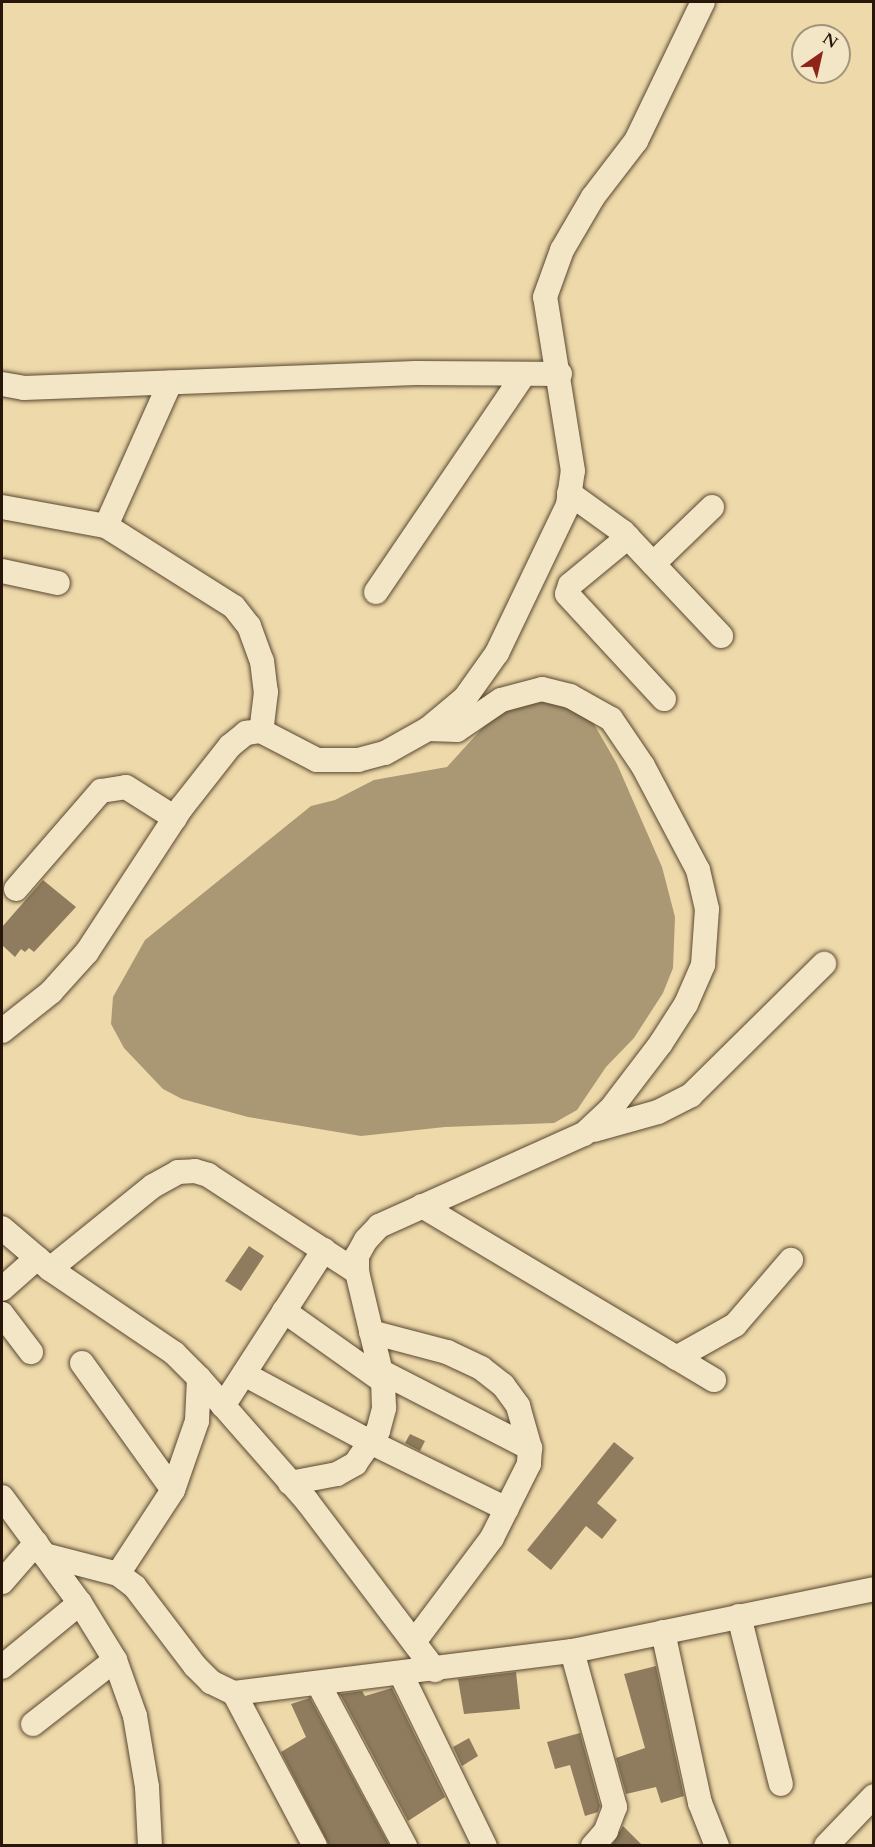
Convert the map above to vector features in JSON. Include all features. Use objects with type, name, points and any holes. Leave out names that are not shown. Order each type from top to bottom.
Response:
[{"type":"street","points":[[2,1030],[51,992],[87,952],[175,818],[230,746],[246,734],[261,731],[317,760],[336,762],[385,753],[428,729],[465,699],[497,653],[554,537],[569,493],[573,471],[560,374],[545,297],[562,250],[593,197],[636,141],[703,2]]},
{"type":"street","points":[[2,384],[24,388],[416,373],[560,374]]},
{"type":"street","points":[[376,592],[524,374]]},
{"type":"street","points":[[106,526],[170,383]]},
{"type":"street","points":[[569,493],[628,537],[721,636]]},
{"type":"street","points":[[2,507],[106,526],[234,608],[249,626],[257,642],[266,692],[261,731]]},
{"type":"street","points":[[653,564],[712,507]]},
{"type":"street","points":[[628,537],[570,585],[567,594],[663,699]]},
{"type":"street","points":[[2,571],[58,583]]},
{"type":"street","points":[[428,729],[457,730],[501,700],[528,690],[557,690],[570,696],[602,713],[617,726],[643,765],[698,870],[707,909],[704,954],[686,1005],[622,1095],[584,1134]]},
{"type":"street","points":[[16,889],[101,791],[126,787],[175,818]]},
{"type":"street","points":[[290,1482],[337,1474],[355,1464],[372,1443],[384,1408],[382,1376],[357,1272],[357,1256],[379,1226],[617,1120],[658,1112],[691,1095],[824,964]]},
{"type":"street","points":[[2,1289],[43,1264],[153,1186],[178,1172],[208,1176],[357,1272]]},
{"type":"street","points":[[422,1206],[714,1380]]},
{"type":"street","points":[[2,1227],[43,1264],[147,1333],[199,1378],[290,1482],[435,1670]]},
{"type":"street","points":[[223,1406],[324,1250]]},
{"type":"street","points":[[676,1358],[735,1324],[790,1260]]},
{"type":"street","points":[[284,1311],[382,1376],[530,1448]]},
{"type":"street","points":[[2,1314],[31,1352]]},
{"type":"street","points":[[370,1332],[447,1352],[481,1368],[503,1385],[518,1406],[530,1448],[529,1464],[507,1509],[473,1566],[414,1642]]},
{"type":"street","points":[[82,1364],[173,1490]]},
{"type":"street","points":[[244,1374],[372,1443],[507,1509]]},
{"type":"street","points":[[118,1574],[173,1490],[196,1421],[199,1378]]},
{"type":"street","points":[[2,1497],[80,1603],[115,1660],[135,1716],[147,1787],[150,1845]]},
{"type":"street","points":[[40,1549],[118,1574],[135,1587],[195,1666],[212,1682],[234,1693],[319,1685],[572,1651],[739,1616],[872,1594]]},
{"type":"street","points":[[2,1582],[40,1549]]},
{"type":"street","points":[[2,1667],[80,1603]]},
{"type":"street","points":[[739,1616],[781,1784]]},
{"type":"street","points":[[663,1632],[700,1803],[717,1845]]},
{"type":"street","points":[[572,1651],[615,1807],[610,1826],[593,1845]]},
{"type":"street","points":[[33,1724],[115,1660]]},
{"type":"street","points":[[401,1674],[485,1845]]},
{"type":"street","points":[[319,1685],[405,1845]]},
{"type":"street","points":[[234,1693],[315,1845]]},
{"type":"street","points":[[826,1845],[873,1796]]},
{"type":"shaded area","points":[[545,697],[591,719],[617,764],[662,867],[675,917],[673,968],[663,993],[634,1038],[606,1067],[577,1110],[554,1123],[445,1127],[361,1136],[248,1117],[182,1099],[163,1089],[124,1048],[111,1024],[113,997],[145,940],[311,806],[335,800],[374,780],[447,767],[496,713]]},
{"type":"building","points":[[43,880],[76,907],[34,952],[29,948],[25,952],[21,949],[15,957],[2,945],[2,927]]},
{"type":"building","points":[[249,1246],[264,1256],[241,1291],[225,1281]]},
{"type":"building","points":[[410,1434],[425,1441],[420,1451],[405,1443]]},
{"type":"building","points":[[614,1442],[634,1458],[597,1503],[617,1520],[602,1539],[586,1526],[551,1570],[527,1550]]},
{"type":"building","points":[[656,1666],[684,1796],[661,1803],[656,1787],[626,1794],[616,1758],[645,1748],[624,1674]]},
{"type":"building","points":[[516,1672],[520,1709],[464,1714],[458,1679]]},
{"type":"building","points":[[392,1688],[445,1797],[408,1821],[340,1694],[362,1691],[365,1696]]},
{"type":"building","points":[[310,1698],[389,1845],[329,1845],[281,1752],[306,1737],[291,1704]]},
{"type":"building","points":[[580,1733],[600,1806],[598,1812],[585,1816],[570,1765],[555,1769],[547,1742]]},
{"type":"building","points":[[469,1738],[478,1756],[462,1766],[453,1747]]},
{"type":"building","points":[[623,1826],[642,1845],[612,1845]]}]
